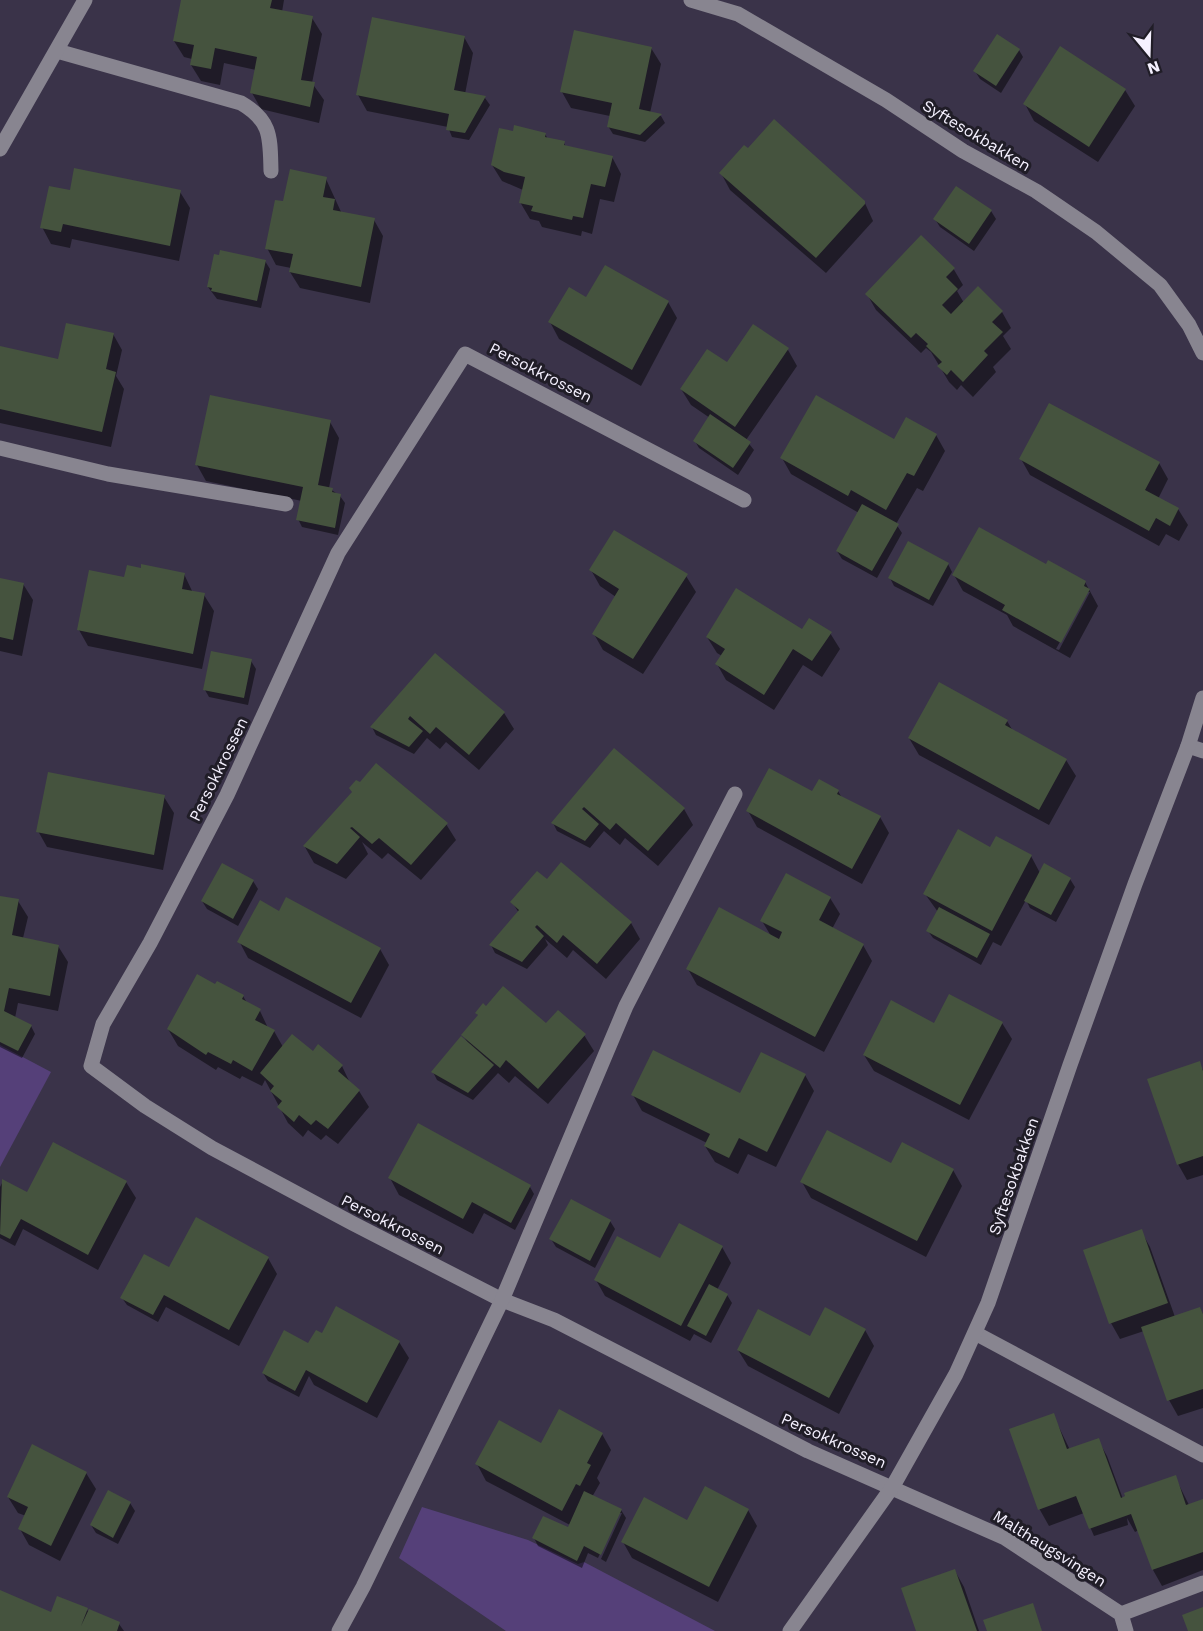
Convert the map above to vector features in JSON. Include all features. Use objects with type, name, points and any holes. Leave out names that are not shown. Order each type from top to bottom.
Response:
[{"type":"street","points":[[0,149],[85,0]]},
{"type":"street","name":"Syftesokbakken","points":[[691,0],[738,14],[886,100],[963,151],[1036,191],[1096,231],[1160,285],[1189,325],[1203,353]]},
{"type":"street","points":[[57,51],[241,103],[256,112],[270,134],[271,171]]},
{"type":"street","name":"Persokkrossen","points":[[744,500],[465,354],[338,553],[227,795],[150,943],[104,1024],[91,1066],[145,1106],[212,1148],[502,1300],[554,1320],[808,1451],[893,1486]]},
{"type":"street","points":[[0,448],[108,474],[286,504]]},
{"type":"street","name":"Syftesokbakken","points":[[790,1631],[893,1486],[956,1374],[975,1333],[988,1303],[1135,884],[1196,748],[1203,698]]},
{"type":"street","points":[[339,1631],[363,1587],[502,1300],[626,1006],[735,794]]},
{"type":"street","points":[[975,1333],[1203,1455]]},
{"type":"street","name":"Malthaugsvingen","points":[[893,1486],[1005,1538],[1121,1614]]},
{"type":"street","points":[[1126,1631],[1121,1614],[1203,1583]]},
{"type":"shaded area","points":[[0,1045],[51,1072],[0,1167]]},
{"type":"shaded area","points":[[422,1507],[528,1540],[578,1564],[584,1562],[715,1631],[506,1631],[399,1558]]},
{"type":"building","points":[[181,0],[272,0],[270,8],[313,16],[301,80],[315,82],[310,107],[250,93],[257,57],[215,48],[211,69],[190,65],[194,45],[173,41]]},
{"type":"building","points":[[372,17],[465,36],[454,90],[486,96],[465,133],[446,130],[449,114],[356,95]]},
{"type":"building","points":[[574,30],[652,47],[639,109],[662,114],[640,135],[607,127],[612,103],[560,92]]},
{"type":"building","points":[[997,34],[1020,49],[996,86],[973,71]]},
{"type":"building","points":[[1060,46],[1126,89],[1089,147],[1023,104]]},
{"type":"building","points":[[774,119],[865,201],[865,204],[816,258],[719,173],[744,145],[748,148]]},
{"type":"building","points":[[514,125],[546,133],[545,137],[565,141],[564,145],[613,156],[605,187],[591,184],[583,218],[573,216],[572,220],[531,211],[533,206],[519,203],[525,177],[504,172],[491,165],[499,128],[513,131]]},
{"type":"building","points":[[74,168],[181,190],[170,246],[63,224],[61,232],[40,228],[49,186],[70,190]]},
{"type":"building","points":[[290,169],[327,177],[323,197],[335,199],[333,210],[375,218],[361,287],[289,272],[293,254],[265,249],[275,200],[283,201]]},
{"type":"building","points":[[956,186],[992,210],[969,244],[933,219]]},
{"type":"building","points":[[921,235],[955,268],[946,277],[958,289],[942,305],[951,314],[978,286],[1003,311],[992,322],[1003,332],[984,351],[988,355],[963,382],[951,370],[947,375],[937,366],[942,362],[926,346],[928,344],[916,333],[911,338],[865,294]]},
{"type":"building","points":[[220,250],[266,260],[257,301],[211,291],[212,288],[207,287],[214,254],[219,255]]},
{"type":"building","points":[[605,265],[669,301],[632,370],[548,322],[569,287],[586,297]]},
{"type":"building","points":[[66,323],[114,333],[106,369],[116,372],[102,432],[0,409],[0,346],[58,359]]},
{"type":"building","points":[[753,324],[789,348],[735,427],[680,389],[707,349],[727,362]]},
{"type":"building","points":[[210,395],[331,420],[318,485],[333,488],[332,492],[341,494],[335,528],[296,520],[303,487],[195,465]]},
{"type":"building","points":[[816,395],[894,439],[906,417],[937,434],[914,476],[907,473],[886,510],[851,490],[848,496],[780,458]]},
{"type":"building","points":[[1049,403],[1160,462],[1145,490],[1179,508],[1170,526],[1156,518],[1149,531],[1019,459]]},
{"type":"building","points":[[710,414],[751,442],[733,468],[693,441]]},
{"type":"building","points":[[862,504],[899,524],[872,571],[836,551]]},
{"type":"building","points":[[979,527],[1046,564],[1048,560],[1086,581],[1084,586],[1090,589],[1061,643],[1002,610],[1005,605],[952,575]]},
{"type":"building","points":[[614,530],[688,574],[633,659],[592,634],[619,589],[589,570]]},
{"type":"building","points":[[908,541],[949,563],[929,600],[888,578]]},
{"type":"building","points":[[141,564],[185,573],[182,589],[205,593],[193,654],[77,630],[89,570],[124,577],[127,565],[141,568]]},
{"type":"building","points":[[0,578],[24,583],[13,640],[0,637]]},
{"type":"building","points":[[736,588],[802,629],[809,618],[832,632],[812,661],[793,649],[764,695],[715,664],[725,649],[706,637]]},
{"type":"building","points":[[211,651],[252,659],[244,698],[203,690]]},
{"type":"building","points":[[435,653],[505,712],[469,755],[436,727],[430,734],[410,716],[408,719],[423,731],[409,747],[370,727]]},
{"type":"building","points":[[939,682],[1008,720],[1005,725],[1067,759],[1039,810],[908,738]]},
{"type":"building","points":[[614,748],[685,808],[648,851],[616,823],[610,830],[584,807],[582,809],[599,824],[585,841],[551,823]]},
{"type":"building","points":[[376,763],[448,823],[411,865],[379,838],[372,844],[352,827],[350,828],[360,837],[337,864],[303,846],[352,792],[349,788],[356,780],[360,782]]},
{"type":"building","points":[[769,768],[812,791],[819,779],[839,790],[837,794],[881,816],[852,869],[746,811]]},
{"type":"building","points":[[48,772],[165,795],[154,855],[36,832]]},
{"type":"building","points":[[958,829],[990,847],[996,836],[1032,855],[992,931],[923,894]]},
{"type":"building","points":[[561,862],[632,922],[597,964],[563,935],[557,943],[537,925],[535,927],[544,936],[522,962],[489,945],[519,910],[510,902],[537,871],[547,879]]},
{"type":"building","points":[[222,863],[254,880],[233,919],[201,901]]},
{"type":"building","points":[[1044,863],[1071,878],[1051,915],[1024,901]]},
{"type":"building","points":[[786,873],[831,897],[819,920],[864,944],[815,1037],[686,969],[719,907],[779,939],[782,932],[760,921]]},
{"type":"building","points":[[0,896],[19,899],[12,935],[59,945],[50,996],[9,988],[4,1011],[32,1025],[18,1051],[0,1042]]},
{"type":"building","points":[[286,897],[381,948],[351,1003],[237,942],[260,900],[279,911]]},
{"type":"building","points":[[939,907],[990,934],[977,958],[926,931]]},
{"type":"building","points":[[197,974],[244,995],[242,999],[261,1009],[255,1020],[275,1030],[252,1071],[233,1060],[231,1064],[208,1052],[206,1055],[167,1029]]},
{"type":"building","points":[[503,986],[546,1023],[558,1010],[586,1034],[538,1089],[506,1060],[500,1068],[461,1035],[478,1015],[475,1013],[483,1003],[486,1006]]},
{"type":"building","points":[[949,994],[1003,1022],[960,1105],[863,1055],[891,1000],[934,1023]]},
{"type":"building","points":[[292,1034],[313,1051],[318,1044],[343,1065],[338,1071],[360,1090],[328,1129],[316,1120],[311,1125],[299,1115],[294,1122],[277,1107],[282,1101],[270,1091],[274,1086],[260,1073]]},
{"type":"building","points":[[461,1036],[494,1065],[468,1093],[431,1072]]},
{"type":"building","points":[[653,1050],[740,1093],[761,1052],[806,1074],[767,1152],[739,1138],[729,1158],[704,1146],[710,1134],[631,1095]]},
{"type":"building","points":[[1200,1061],[1203,1071],[1203,1156],[1177,1165],[1147,1079]]},
{"type":"building","points":[[418,1123],[531,1185],[511,1223],[472,1202],[463,1219],[388,1178]]},
{"type":"building","points":[[827,1130],[891,1163],[902,1142],[954,1169],[917,1241],[800,1182]]},
{"type":"building","points":[[53,1142],[127,1181],[88,1255],[21,1219],[10,1239],[0,1234],[2,1179],[27,1192]]},
{"type":"building","points":[[571,1199],[611,1220],[590,1261],[549,1239]]},
{"type":"building","points":[[196,1217],[269,1257],[229,1330],[164,1295],[153,1315],[120,1298],[144,1254],[169,1267]]},
{"type":"building","points":[[679,1223],[723,1246],[681,1326],[594,1280],[617,1236],[660,1258]]},
{"type":"building","points":[[1142,1229],[1168,1303],[1109,1324],[1083,1250]]},
{"type":"building","points":[[709,1284],[728,1294],[706,1336],[687,1326]]},
{"type":"building","points":[[336,1306],[400,1341],[367,1403],[306,1370],[295,1391],[262,1373],[284,1330],[308,1343],[316,1330],[322,1333]]},
{"type":"building","points":[[825,1307],[866,1329],[829,1398],[737,1350],[758,1309],[810,1336]]},
{"type":"building","points":[[1200,1307],[1203,1314],[1203,1389],[1167,1401],[1141,1327]]},
{"type":"building","points":[[559,1409],[603,1433],[587,1463],[591,1465],[580,1486],[576,1484],[562,1511],[475,1464],[499,1420],[541,1443]]},
{"type":"building","points":[[1054,1413],[1067,1449],[1099,1438],[1121,1498],[1125,1496],[1124,1493],[1176,1475],[1186,1505],[1203,1499],[1203,1552],[1152,1570],[1131,1514],[1089,1529],[1076,1496],[1038,1510],[1009,1429]]},
{"type":"building","points":[[32,1444],[87,1472],[51,1546],[18,1529],[28,1507],[7,1497]]},
{"type":"building","points":[[705,1486],[749,1509],[709,1587],[621,1542],[644,1497],[687,1520]]},
{"type":"building","points":[[108,1490],[131,1502],[113,1538],[90,1525]]},
{"type":"building","points":[[584,1491],[622,1509],[601,1555],[584,1546],[577,1561],[532,1538],[543,1516],[568,1527]]},
{"type":"building","points":[[955,1569],[977,1631],[916,1631],[901,1588]]},
{"type":"building","points":[[0,1590],[51,1612],[57,1596],[88,1608],[81,1626],[89,1609],[120,1622],[117,1631],[0,1631]]},
{"type":"building","points":[[1033,1603],[1042,1631],[987,1631],[983,1620]]},
{"type":"building","points":[[1203,1607],[1203,1631],[1188,1631],[1182,1615]]}]
